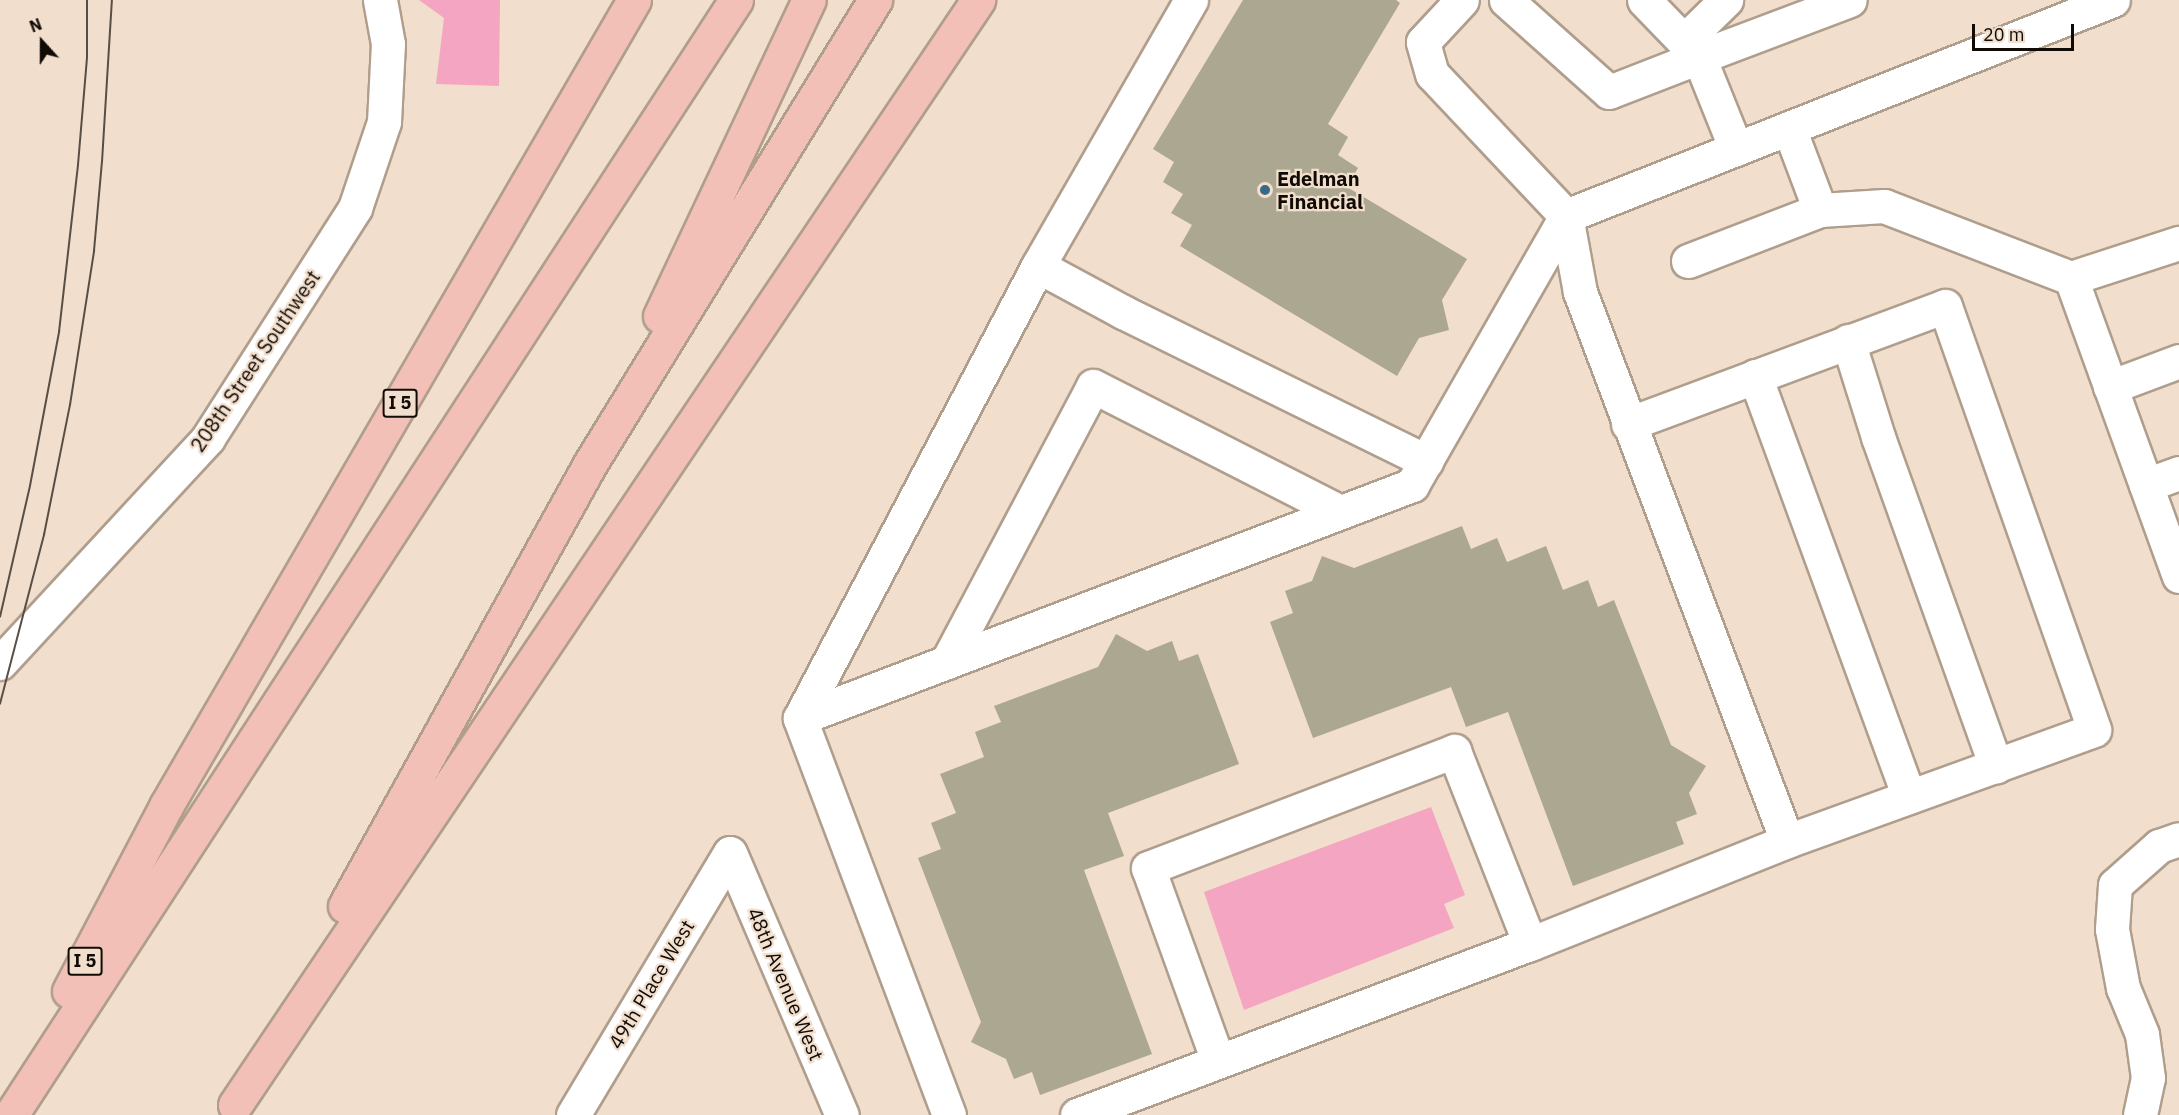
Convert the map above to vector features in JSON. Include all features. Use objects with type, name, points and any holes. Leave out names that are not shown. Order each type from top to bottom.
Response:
[{"type":"highway","name":"I 5","points":[[3,1115],[166,806],[633,0]]},
{"type":"highway","points":[[11,1115],[736,0]]},
{"type":"highway","points":[[590,464],[809,0]]},
{"type":"highway","points":[[232,1110],[590,464],[875,0]]},
{"type":"highway","points":[[232,1110],[978,0]]},
{"type":"street","name":"208th Street Southwest","points":[[0,663],[208,438],[355,208],[384,122],[387,44],[380,0]]},
{"type":"street","points":[[949,1115],[800,718],[1038,266],[1191,0]]},
{"type":"street","points":[[1462,0],[1423,42],[1432,74],[1566,216],[1580,292],[1787,841]]},
{"type":"street","points":[[1506,0],[1609,92],[1691,49],[1850,0]]},
{"type":"street","points":[[1644,0],[1691,49],[1736,149]]},
{"type":"street","points":[[1691,49],[1726,0]]},
{"type":"street","points":[[800,718],[1412,484],[1566,216],[2113,0]]},
{"type":"street","points":[[1789,128],[1820,210]]},
{"type":"street","points":[[1689,261],[1820,210],[1884,206],[2071,278],[2179,243]]},
{"type":"street","points":[[1038,266],[1123,312],[1426,461]]},
{"type":"street","points":[[2071,278],[2179,576]]},
{"type":"street","points":[[1077,1115],[1530,944],[1787,841],[2094,730],[1945,306],[1628,424]]},
{"type":"street","points":[[1848,341],[1878,437],[1996,766]]},
{"type":"street","points":[[2110,387],[2179,361]]},
{"type":"street","points":[[1755,376],[1909,797]]},
{"type":"street","points":[[947,662],[1093,386],[1340,512]]},
{"type":"street","points":[[2146,485],[2179,473]]},
{"type":"street","points":[[1218,1061],[1148,868],[1454,751],[1530,944]]},
{"type":"street","points":[[2140,1115],[2148,1078],[2142,1034],[2123,988],[2112,929],[2115,885],[2159,846],[2179,839]]},
{"type":"street","name":"49th Place West","points":[[573,1115],[730,853]]},
{"type":"street","name":"48th Avenue West","points":[[730,853],[842,1115]]},
{"type":"shaded area","points":[[419,0],[500,0],[499,86],[436,84],[444,18]]},
{"type":"shaded area","points":[[1431,807],[1465,895],[1444,904],[1454,928],[1244,1010],[1204,892]]},
{"type":"building","name":"Edelman Financial","points":[[1243,0],[1396,0],[1400,3],[1328,124],[1348,137],[1338,155],[1358,168],[1347,187],[1467,259],[1442,300],[1449,330],[1419,338],[1397,376],[1180,246],[1192,225],[1171,213],[1183,194],[1163,182],[1174,162],[1153,149]]},
{"type":"building","points":[[1462,526],[1471,549],[1497,538],[1507,562],[1546,546],[1563,590],[1588,580],[1598,607],[1614,600],[1671,745],[1706,766],[1689,793],[1697,814],[1676,822],[1684,844],[1573,886],[1508,712],[1466,727],[1451,687],[1313,738],[1270,622],[1293,613],[1285,591],[1312,581],[1322,556],[1354,568]]},
{"type":"building","points":[[1116,634],[1147,651],[1172,641],[1179,661],[1198,654],[1239,764],[1108,813],[1124,856],[1084,870],[1152,1054],[1040,1095],[1032,1072],[1014,1079],[1006,1059],[971,1042],[981,1022],[918,858],[941,849],[931,823],[956,813],[940,774],[984,757],[975,732],[1001,722],[994,706],[1098,667]]},
{"type":"tram line","points":[[0,617],[30,486],[59,332],[78,165],[87,57],[87,0]]},
{"type":"tram line","points":[[0,704],[44,535],[70,405],[94,251],[112,0]]},
{"type":"place","name":"Edelman Financial","points":[[1265,190]]}]
